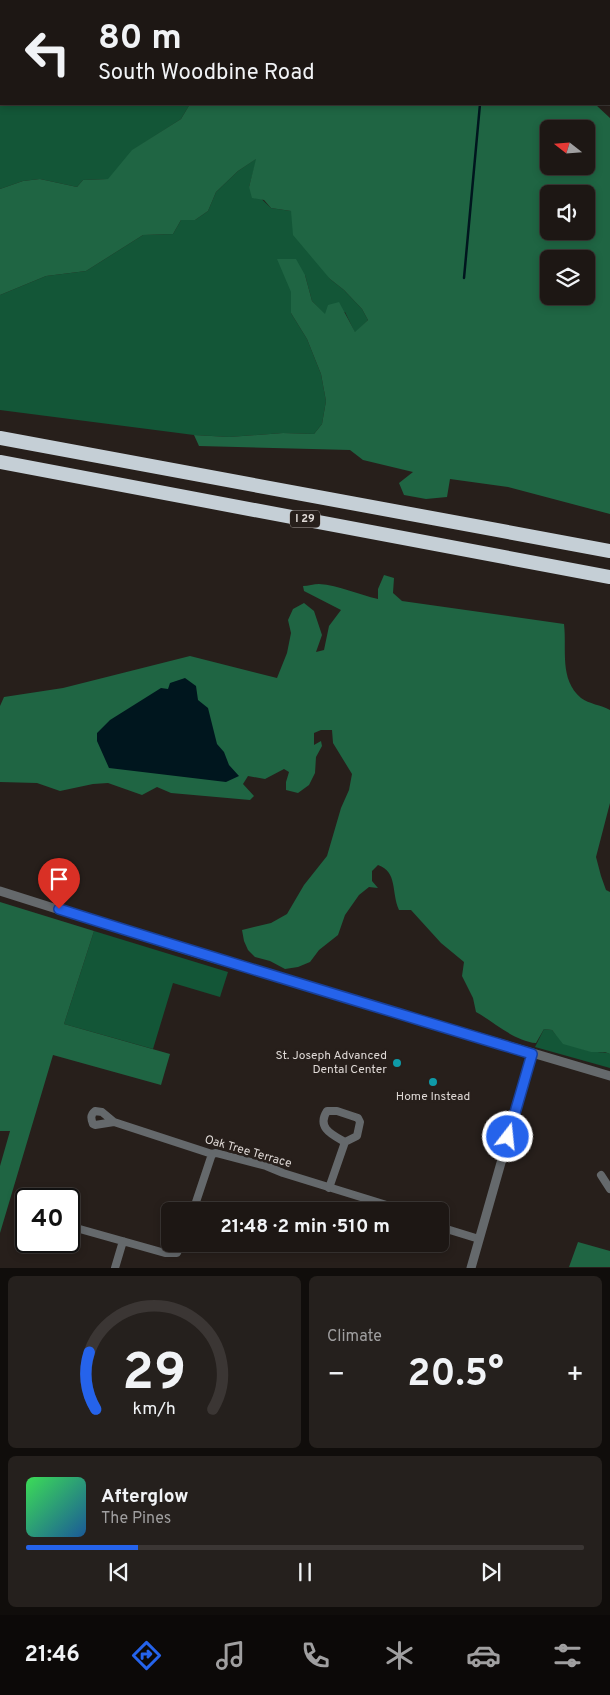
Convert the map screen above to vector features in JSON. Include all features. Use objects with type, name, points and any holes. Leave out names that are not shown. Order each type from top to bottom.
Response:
[{"type":"highway","name":"I 29","points":[[0,438],[610,551]]},
{"type":"highway","name":"I 29","points":[[0,462],[610,577]]},
{"type":"street","points":[[0,891],[199,954],[353,998],[532,1054],[610,1076]]},
{"type":"street","points":[[471,1268],[532,1054]]},
{"type":"street","points":[[329,1188],[345,1142],[357,1136],[360,1122],[358,1118],[348,1114],[327,1111],[324,1115],[325,1128],[328,1132],[345,1142]]},
{"type":"street","name":"Oak Tree Terrace","points":[[114,1122],[212,1154],[216,1153],[266,1166],[376,1202]]},
{"type":"street","points":[[196,1202],[212,1154]]},
{"type":"street","points":[[601,1176],[610,1189]]},
{"type":"street","points":[[80,1229],[161,1252]]},
{"type":"street","points":[[449,1230],[479,1239]]},
{"type":"street","points":[[115,1268],[123,1242]]},
{"type":"street","points":[[161,1252],[175,1254],[177,1252]]},
{"type":"green space","points":[[0,105],[189,105],[181,119],[133,150],[109,179],[83,180],[77,187],[40,179],[23,181],[0,189]]},
{"type":"green space","points":[[189,105],[596,105],[610,118],[610,514],[508,487],[450,479],[447,497],[426,499],[404,495],[399,483],[413,472],[363,460],[350,450],[199,446],[194,435],[229,437],[283,433],[314,434],[322,424],[326,401],[321,374],[307,339],[291,313],[291,292],[277,259],[296,259],[305,275],[312,301],[325,314],[328,305],[339,302],[355,332],[368,320],[362,309],[344,290],[330,279],[293,235],[291,211],[271,208],[264,200],[252,198],[249,187],[256,159],[238,171],[216,192],[208,211],[195,220],[181,220],[173,234],[143,235],[86,271],[46,276],[0,295],[0,189],[23,181],[40,179],[77,187],[83,180],[108,179],[132,150],[181,119]]},
{"type":"green space","points":[[257,158],[249,187],[271,208],[291,211],[330,279],[344,290],[362,309],[368,320],[355,333],[345,312],[325,315],[312,301],[305,275],[291,292],[291,313],[307,339],[321,374],[326,401],[322,424],[314,434],[283,433],[229,437],[194,435],[0,410],[0,295],[46,276],[86,271],[143,235],[173,234],[181,220],[195,220],[208,211],[216,192],[238,171]]},
{"type":"green space","points":[[384,575],[394,578],[393,593],[402,601],[564,624],[565,664],[569,682],[581,698],[610,710],[610,803],[596,857],[606,890],[610,892],[610,1054],[591,1052],[563,1044],[552,1030],[544,1029],[536,1043],[528,1042],[512,1035],[476,1012],[473,998],[462,976],[464,962],[441,943],[411,910],[399,910],[389,872],[378,865],[372,871],[372,881],[378,888],[369,887],[359,895],[345,915],[338,935],[319,950],[310,962],[298,967],[285,969],[270,961],[255,957],[248,950],[242,930],[271,923],[287,914],[304,885],[327,856],[341,808],[349,790],[352,774],[333,743],[332,730],[321,730],[314,733],[314,745],[321,741],[322,746],[316,757],[315,773],[309,785],[298,793],[286,790],[289,772],[284,769],[265,779],[248,776],[243,784],[254,796],[250,800],[171,793],[157,787],[142,795],[108,783],[60,791],[37,783],[0,782],[0,706],[4,697],[63,688],[190,656],[277,678],[287,653],[291,633],[288,620],[293,609],[304,603],[314,611],[322,635],[316,652],[324,650],[329,626],[341,610],[304,591],[303,586],[326,585],[378,599],[378,589]]},
{"type":"green space","points":[[0,902],[94,931],[64,1024],[170,1054],[161,1085],[53,1055],[0,1233],[0,1166],[10,1131],[0,1131]]},
{"type":"green space","points":[[94,931],[228,972],[220,997],[173,983],[153,1049],[64,1024]]},
{"type":"green space","points":[[544,1029],[552,1030],[569,1044],[593,1052],[610,1054],[610,1068],[535,1047]]},
{"type":"green space","points":[[578,1242],[610,1251],[610,1267],[569,1267]]},
{"type":"water","points":[[185,678],[196,686],[198,700],[208,708],[217,744],[224,752],[229,765],[239,776],[226,782],[109,768],[97,741],[97,733],[110,720],[161,688],[168,689],[170,683]]},
{"type":"waterway","points":[[464,278],[480,105]]},
{"type":"place","name":"St. Joseph Advanced Dental Center","points":[[397,1063]]},
{"type":"place","name":"Home Instead","points":[[433,1082]]},
{"type":"route","points":[[59,909],[199,954],[353,998],[532,1054],[508,1137]]}]
